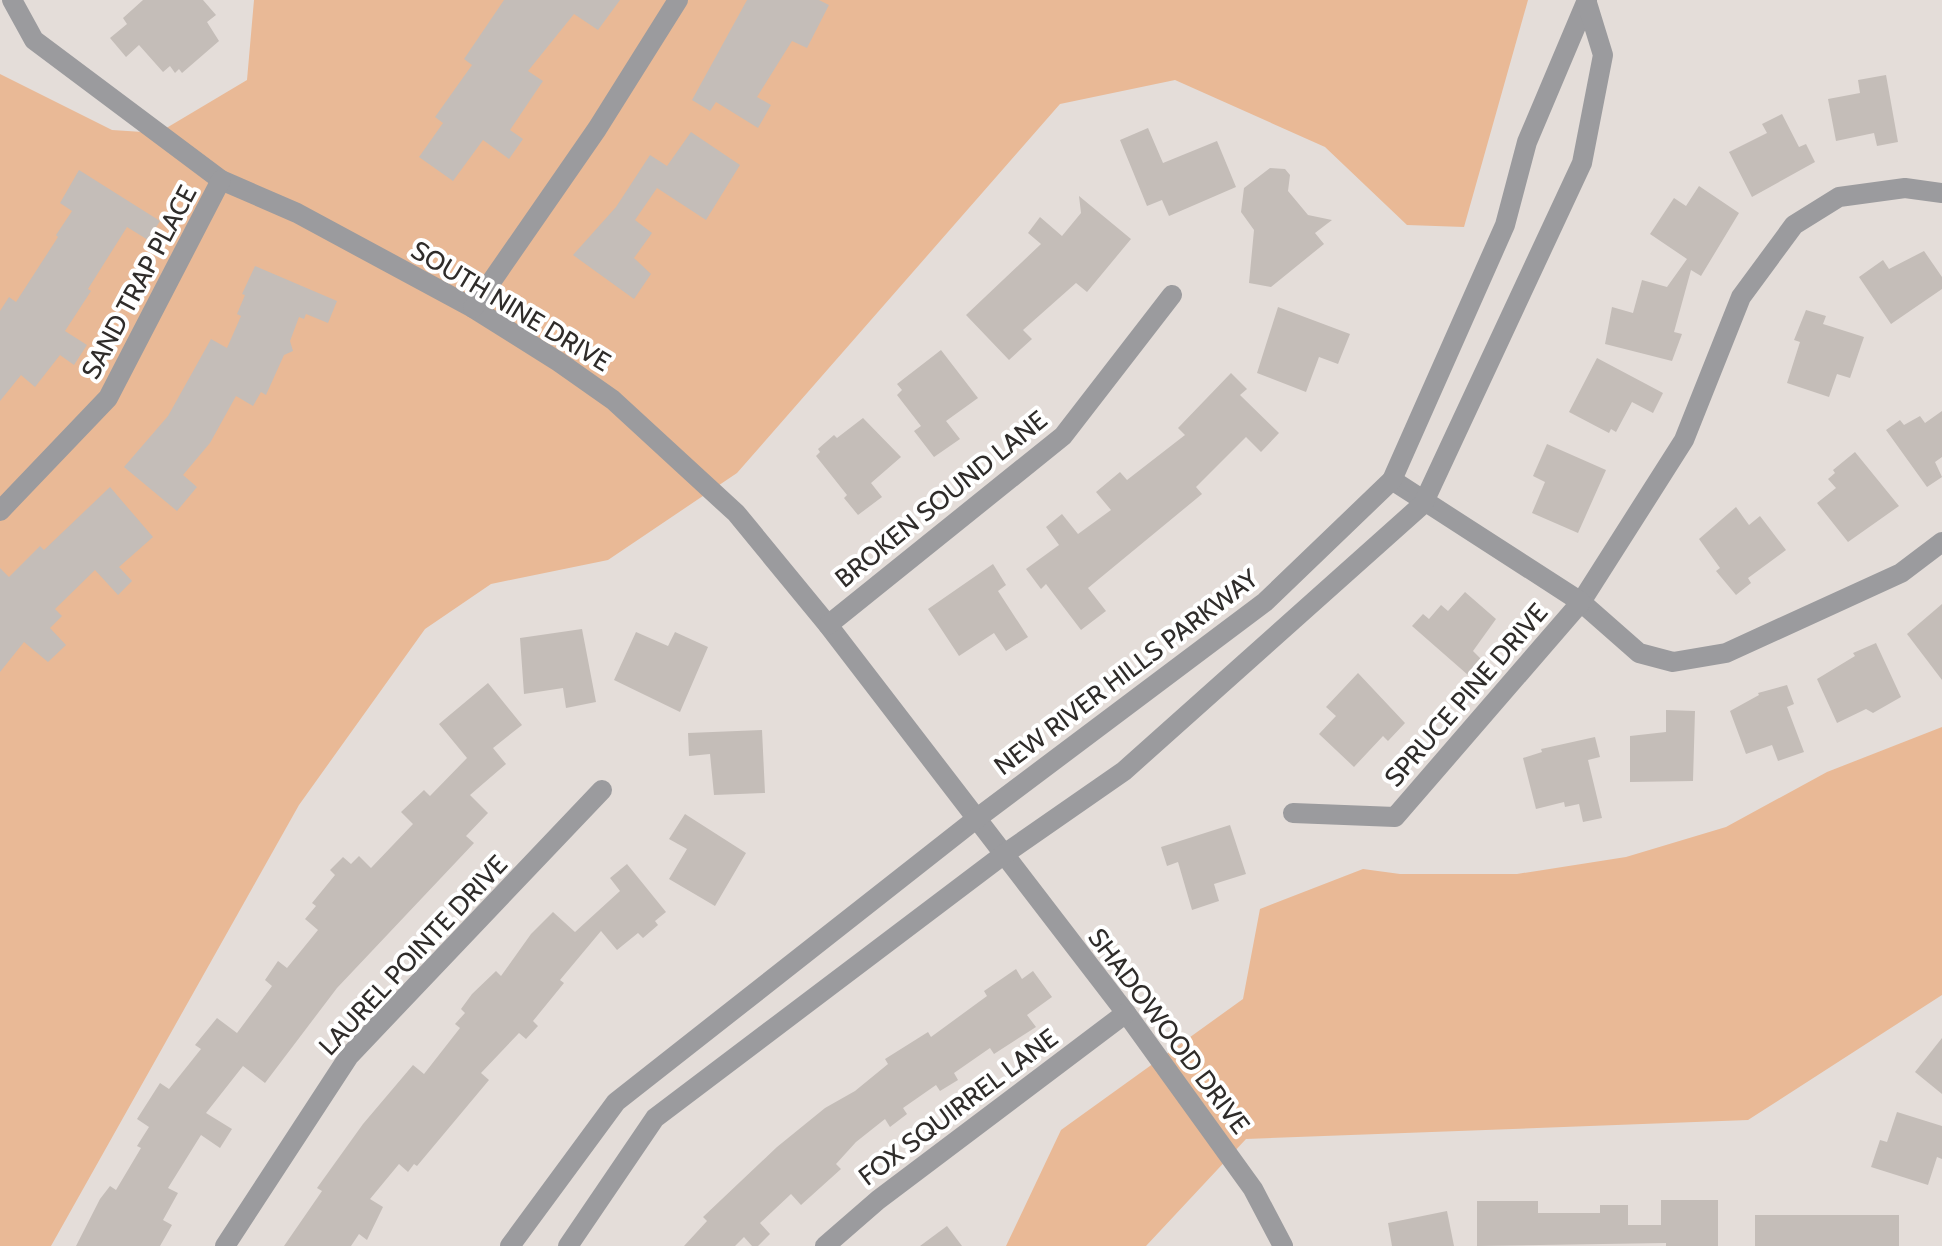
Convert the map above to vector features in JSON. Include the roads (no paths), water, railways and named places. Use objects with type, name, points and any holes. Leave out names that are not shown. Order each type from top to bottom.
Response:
[{"type":"street","name":"SOUTH NINE DRIVE","points":[[12,0],[34,40],[221,180],[297,213],[473,308],[613,400],[736,513],[828,625],[1003,855]]},
{"type":"street","points":[[473,308],[597,129],[678,0]]},
{"type":"street","name":"NEW RIVER HILLS PARKWAY","points":[[510,1246],[616,1102],[976,819],[1265,602],[1392,480],[1505,225],[1527,142],[1587,2]]},
{"type":"street","name":"NEW RIVER HILLS PARKWAY","points":[[568,1246],[655,1118],[1003,855],[1124,771],[1423,504],[1582,163],[1603,55],[1587,2]]},
{"type":"street","name":"SAND TRAP PLACE","points":[[0,511],[108,398],[221,180]]},
{"type":"street","name":"SPRUCE PINE DRIVE","points":[[1293,813],[1395,817],[1581,602],[1684,440],[1741,297],[1794,225],[1839,197],[1905,188],[1942,193]]},
{"type":"street","name":"BROKEN SOUND LANE","points":[[828,625],[1063,436],[1172,295]]},
{"type":"street","name":"SPRUCE PINE DRIVE","points":[[1392,480],[1423,504],[1581,602],[1639,653],[1673,662],[1726,653],[1901,573],[1942,542]]},
{"type":"street","name":"LAUREL POINTE DRIVE","points":[[225,1246],[349,1056],[602,790]]},
{"type":"street","name":"SHADOWOOD DRIVE","points":[[1003,855],[1126,1013],[1253,1189],[1283,1246]]},
{"type":"street","name":"FOX SQUIRREL LANE","points":[[825,1246],[878,1200],[1126,1013]]}]
